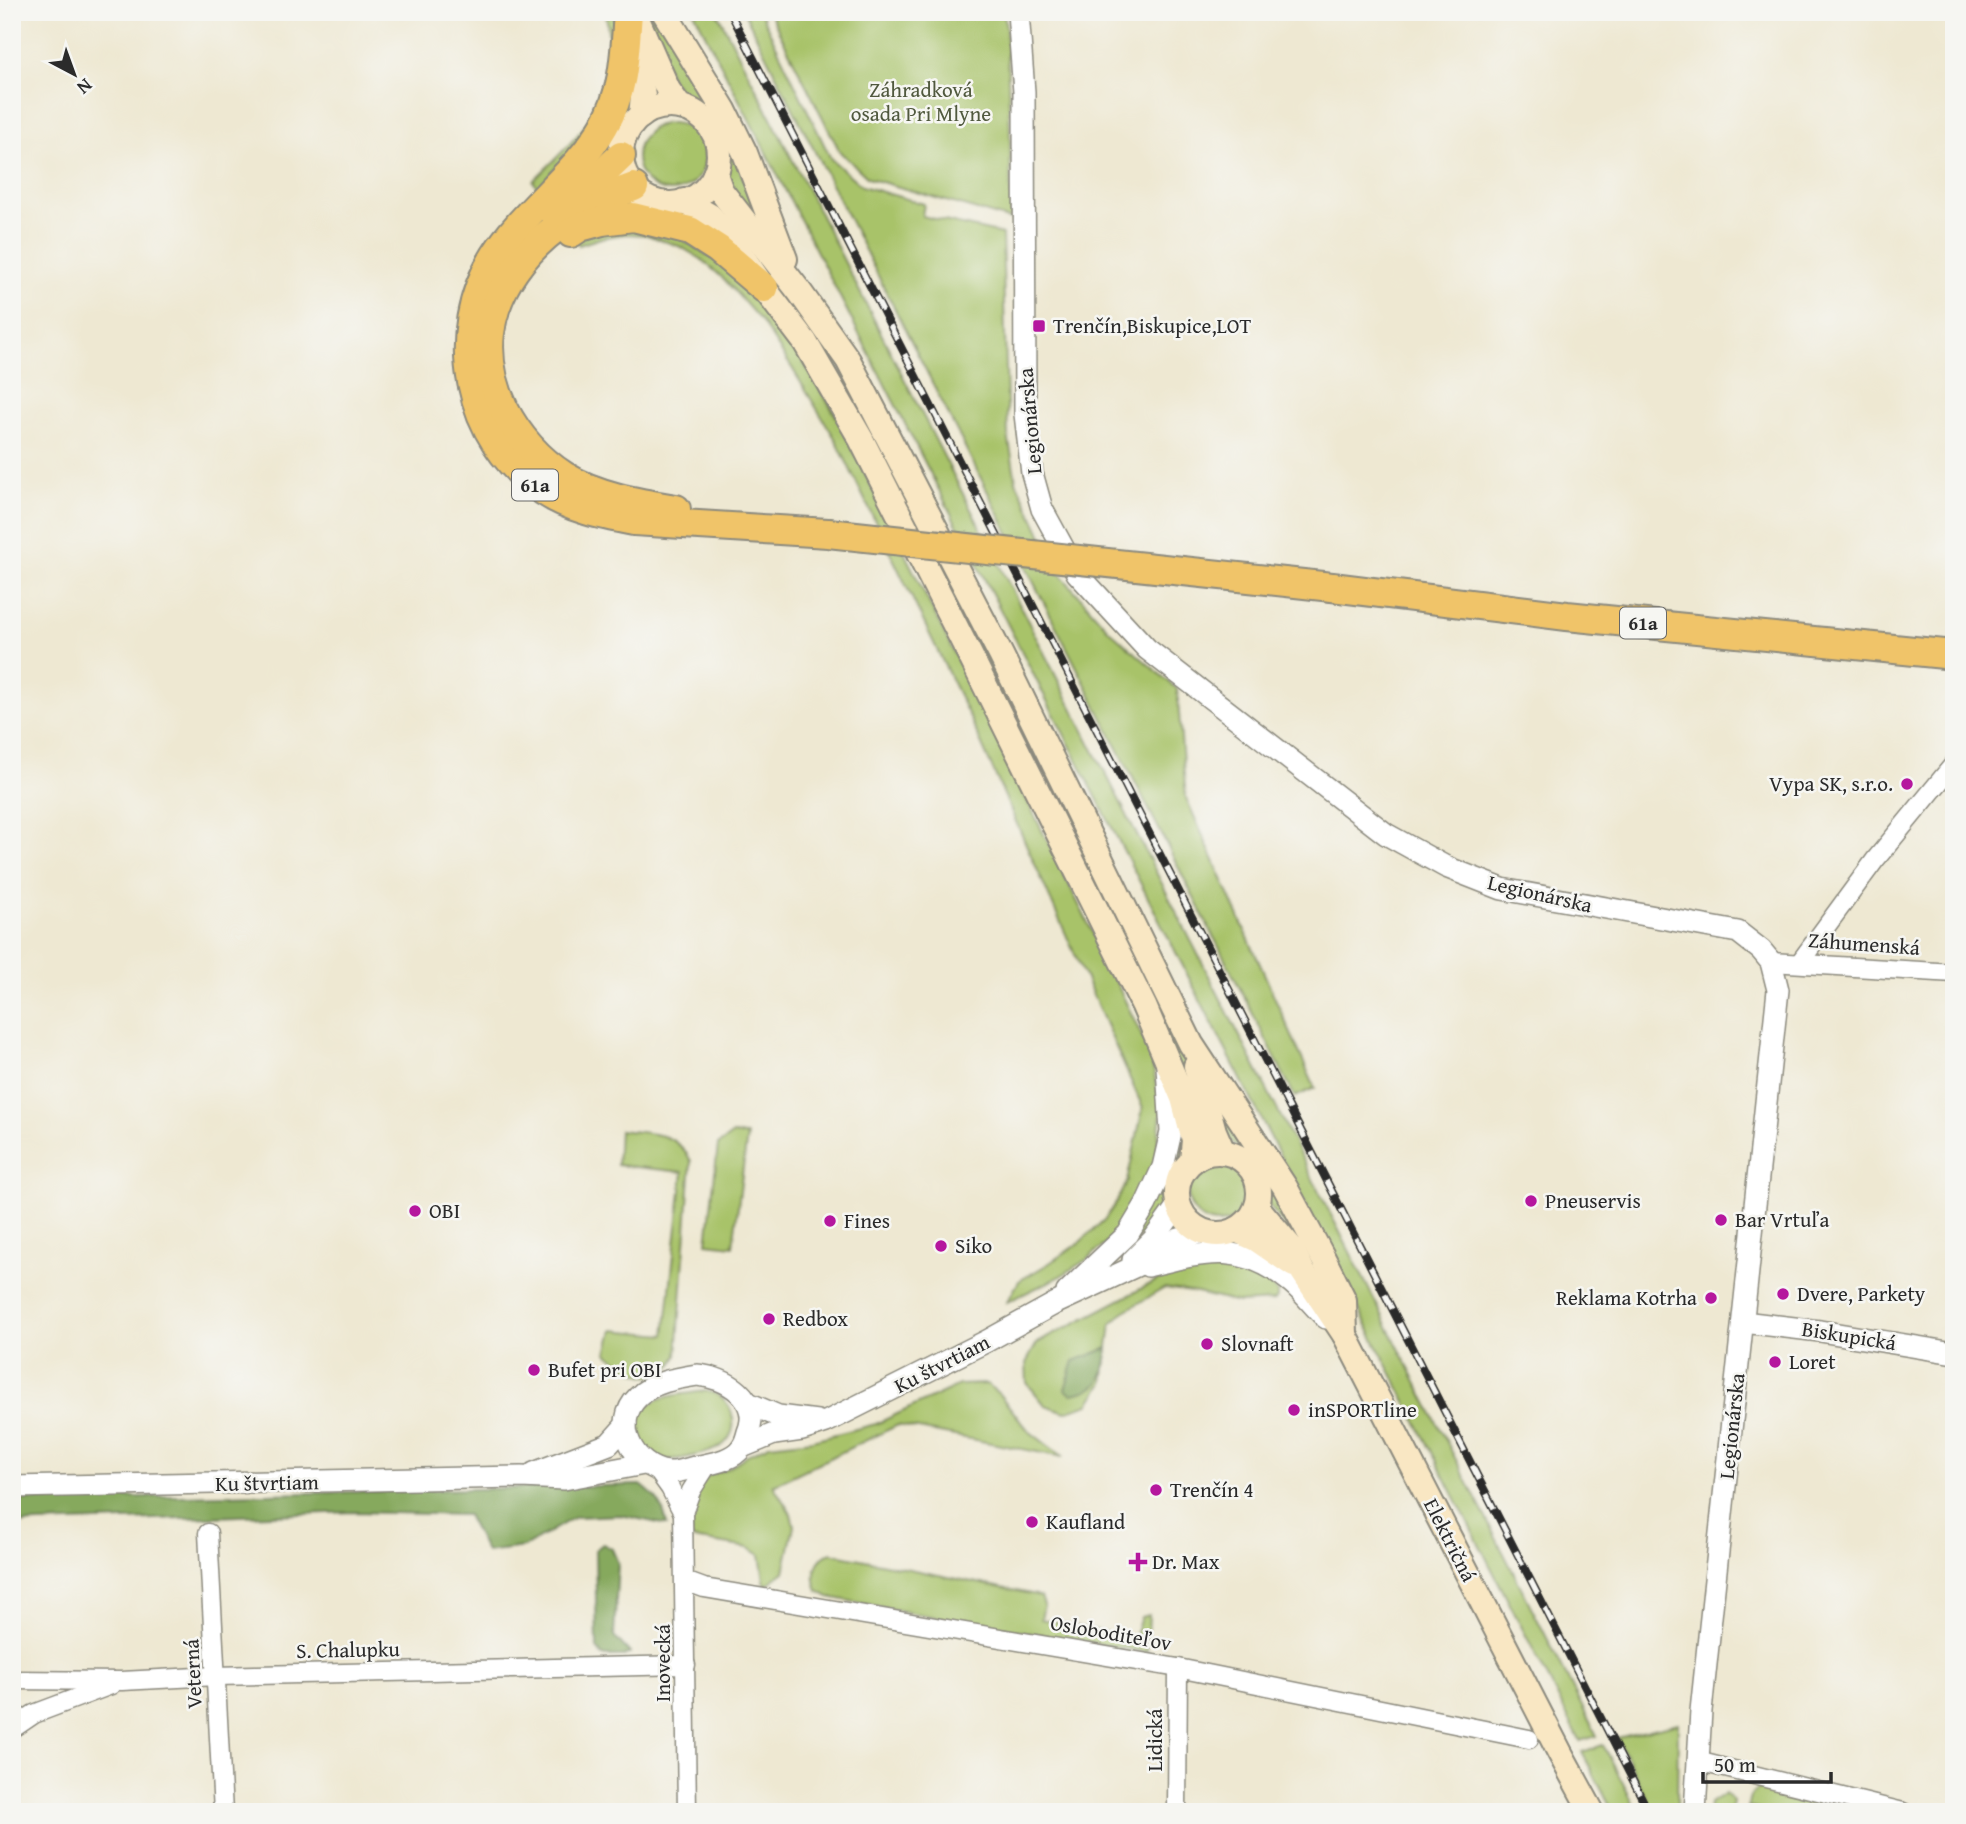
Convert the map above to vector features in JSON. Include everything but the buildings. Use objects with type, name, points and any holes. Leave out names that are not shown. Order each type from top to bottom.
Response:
[{"type":"main road","points":[[631,12],[668,90],[680,107]]},
{"type":"main road","points":[[631,12],[643,96],[641,116]]},
{"type":"main road","name":"61a","points":[[631,12],[624,71],[617,98],[604,126],[583,154],[507,240],[486,271],[469,325],[468,359],[472,391],[482,420],[518,471],[544,491],[572,506],[604,516],[634,521],[828,533]]},
{"type":"main road","points":[[664,12],[724,110],[745,153],[777,242],[799,291]]},
{"type":"main road","points":[[660,107],[680,107],[700,116],[714,132],[719,153],[715,174],[703,191],[684,201],[671,204],[644,196],[634,187],[625,173],[621,156],[626,134],[641,116],[660,107]]},
{"type":"main road","name":"61a","points":[[524,221],[599,177],[621,156]]},
{"type":"main road","points":[[715,174],[721,191],[799,291],[848,360],[1001,655],[1191,1044],[1285,1187],[1323,1258],[1344,1300],[1345,1335]]},
{"type":"main road","name":"61a","points":[[634,187],[618,192],[558,225],[540,239],[514,269],[498,300],[491,329],[489,365],[497,393],[521,438],[539,457],[564,476],[601,493],[657,506],[828,533],[1332,587],[1567,616],[1954,655]]},
{"type":"main road","points":[[684,201],[709,216],[729,237],[806,342],[860,439],[1144,1006],[1183,1098],[1195,1140],[1192,1161]]},
{"type":"main road","points":[[497,393],[494,356],[497,335],[520,281],[539,256],[580,227],[633,217],[690,231],[718,248],[764,288]]},
{"type":"main road","points":[[1191,1044],[1214,1131],[1223,1152]]},
{"type":"main road","points":[[1223,1152],[1235,1155],[1253,1171],[1258,1182],[1259,1195],[1257,1207],[1245,1224],[1226,1234],[1214,1235],[1192,1226],[1178,1205],[1177,1192],[1179,1180],[1192,1161],[1201,1155],[1223,1152]]},
{"type":"main road","name":"Električná","points":[[1257,1207],[1292,1249],[1303,1272],[1345,1335],[1592,1812]]},
{"type":"main road","name":"Električná","points":[[1236,1230],[1255,1239],[1303,1272]]},
{"type":"street","name":"Legionárska","points":[[1018,12],[1024,92],[1025,414],[1032,473],[1042,509],[1077,573],[1147,649],[1386,834],[1446,867],[1502,889],[1738,932],[1761,950],[1771,962],[1778,990],[1697,1761],[1695,1812]]},
{"type":"street","points":[[1800,962],[1875,860],[1954,764]]},
{"type":"street","name":"Záhumenská","points":[[1771,962],[1954,973]]},
{"type":"street","name":"Ku štvrtiam","points":[[1056,1303],[1128,1234],[1163,1167],[1171,1132],[1166,1061]]},
{"type":"street","name":"Ku štvrtiam","points":[[1119,1274],[1153,1240],[1178,1205]]},
{"type":"street","name":"Ku štvrtiam","points":[[12,1487],[521,1477],[564,1479],[650,1467],[672,1472],[725,1460],[742,1447],[774,1433],[802,1430],[826,1422],[1056,1303],[1149,1260],[1179,1240],[1203,1232]]},
{"type":"street","points":[[1119,1274],[1194,1255],[1231,1252],[1269,1267],[1293,1284],[1312,1306],[1345,1335]]},
{"type":"street","name":"Biskupická","points":[[1743,1322],[1820,1331],[1954,1353]]},
{"type":"street","name":"Ku štvrtiam","points":[[521,1477],[609,1444],[626,1425],[629,1407],[639,1394],[678,1378],[710,1376],[737,1389],[748,1403],[778,1416],[826,1422]]},
{"type":"street","points":[[742,1447],[752,1423],[748,1403]]},
{"type":"street","points":[[626,1425],[627,1439],[635,1453],[650,1467]]},
{"type":"street","name":"Inovecká","points":[[687,1812],[683,1513],[691,1491],[708,1464]]},
{"type":"street","name":"Inovecká","points":[[650,1467],[670,1488],[683,1513]]},
{"type":"street","name":"Veterná","points":[[208,1533],[223,1812]]},
{"type":"street","name":"Osloboditeľov","points":[[685,1581],[699,1587],[1178,1668],[1529,1739]]},
{"type":"street","name":"S. Chalupku","points":[[12,1680],[122,1681],[216,1676],[686,1665]]},
{"type":"street","name":"Lidická","points":[[1177,1812],[1178,1668]]},
{"type":"street","points":[[12,1729],[34,1714],[122,1681]]},
{"type":"street","points":[[1697,1761],[1877,1809],[1903,1812]]},
{"type":"green space","points":[[606,12],[613,12],[617,41],[604,110],[538,188],[533,181],[580,132],[590,119],[604,89],[609,57]]},
{"type":"green space","points":[[649,12],[656,12],[717,111],[766,236],[727,187],[725,172],[728,150],[717,120],[704,107],[688,99],[672,81]]},
{"type":"green space","points":[[694,12],[717,12],[1597,1736],[1580,1741]]},
{"type":"green space","points":[[744,12],[760,12],[831,159],[862,186],[924,204],[922,216],[1002,234],[1008,435],[1016,481],[1060,574],[1109,630],[1177,689],[1186,798],[1315,1088],[1295,1097]]},
{"type":"green space","name":"Záhradková osada Pri Mlyne","points":[[769,12],[1004,12],[1011,220],[868,178],[840,152]]},
{"type":"green space","points":[[664,123],[678,123],[690,128],[700,138],[705,157],[700,176],[690,186],[678,191],[664,191],[652,186],[642,176],[637,164],[637,150],[642,138],[652,128]]},
{"type":"green space","points":[[713,191],[821,339],[878,436],[1172,1022],[1215,1144],[1200,1146],[946,587],[702,202]]},
{"type":"green space","points":[[620,227],[673,234],[728,268],[768,310],[806,367],[840,423],[1151,1055],[1161,1113],[1156,1159],[1145,1195],[1114,1237],[1086,1260],[1057,1278],[1007,1302],[1019,1281],[1079,1243],[1104,1220],[1114,1206],[1127,1181],[1143,1108],[970,718],[836,440],[761,321],[725,280],[701,259],[681,247],[647,235],[626,234],[579,245],[575,239]]},
{"type":"green space","points":[[1209,1088],[1236,1125],[1327,1280],[1267,1203],[1262,1171],[1251,1156],[1230,1141]]},
{"type":"green space","points":[[1178,1111],[1184,1154],[1172,1176],[1169,1196],[1159,1221],[1129,1245]]},
{"type":"green space","points":[[619,1130],[661,1135],[678,1144],[691,1161],[677,1356],[669,1368],[653,1376],[635,1372],[607,1353],[613,1330],[665,1335],[683,1172],[617,1165]]},
{"type":"green space","points":[[733,1134],[747,1136],[733,1246],[707,1243],[718,1145]]},
{"type":"green space","points":[[1212,1163],[1224,1163],[1243,1176],[1248,1193],[1246,1205],[1235,1218],[1224,1223],[1212,1223],[1193,1210],[1188,1199],[1188,1187],[1201,1168]]},
{"type":"green space","points":[[1204,1265],[1236,1268],[1261,1277],[1277,1292],[1277,1298],[1274,1301],[1239,1303],[1165,1288],[1123,1312],[1111,1324],[1103,1383],[1089,1404],[1065,1412],[1045,1405],[1027,1383],[1026,1363],[1037,1343],[1177,1270]]},
{"type":"green space","points":[[1108,1348],[1103,1374],[1095,1385],[1071,1394],[1065,1389],[1074,1361]]},
{"type":"green space","points":[[987,1384],[999,1394],[1029,1431],[1063,1457],[898,1425],[773,1485],[791,1514],[794,1526],[784,1572],[765,1586],[760,1555],[749,1548],[692,1539],[691,1511],[697,1490],[708,1476],[729,1468],[747,1455],[769,1445],[812,1440],[876,1424],[959,1385]]},
{"type":"green space","points":[[705,1391],[720,1396],[729,1406],[733,1425],[725,1443],[705,1453],[677,1459],[659,1458],[649,1454],[639,1441],[635,1429],[636,1420],[643,1409],[667,1397]]},
{"type":"green space","points":[[641,1485],[659,1502],[667,1525],[621,1515],[575,1517],[524,1547],[486,1552],[467,1515],[355,1512],[12,1524],[12,1500]]},
{"type":"green space","points":[[603,1544],[612,1549],[618,1563],[614,1636],[630,1653],[624,1656],[602,1656],[597,1648],[595,1550]]},
{"type":"green space","points":[[831,1553],[1036,1595],[1041,1597],[1044,1605],[1041,1619],[1134,1638],[1141,1617],[1149,1615],[1147,1652],[829,1597],[818,1591],[815,1574],[821,1559]]},
{"type":"green space","points":[[1678,1723],[1677,1812],[1654,1812],[1617,1738]]},
{"type":"green space","points":[[1603,1745],[1638,1812],[1613,1812],[1582,1752]]},
{"type":"green space","points":[[1759,1788],[1829,1805],[1844,1812],[1766,1812],[1748,1807],[1750,1796]]},
{"type":"green space","points":[[1725,1793],[1733,1801],[1731,1812],[1709,1812],[1710,1803]]},
{"type":"railway","points":[[730,12],[1649,1812]]},
{"type":"place","name":"Trenčín,Biskupice,LOT","points":[[1039,326]]},
{"type":"place","name":"Vypa SK, s.r.o.","points":[[1907,784]]},
{"type":"place","name":"Pneuservis","points":[[1531,1201]]},
{"type":"place","name":"OBI","points":[[415,1211]]},
{"type":"place","name":"Bar Vrtuľa","points":[[1721,1220]]},
{"type":"place","name":"Fines","points":[[830,1221]]},
{"type":"place","name":"Siko","points":[[941,1246]]},
{"type":"place","name":"Dvere, Parkety","points":[[1783,1294]]},
{"type":"place","name":"Reklama Kotrha","points":[[1711,1298]]},
{"type":"place","name":"Redbox","points":[[769,1319]]},
{"type":"place","name":"Slovnaft","points":[[1207,1344]]},
{"type":"place","name":"Loret","points":[[1775,1362]]},
{"type":"place","name":"Bufet pri OBI","points":[[534,1370]]},
{"type":"place","name":"inSPORTline","points":[[1294,1410]]},
{"type":"place","name":"Trenčín 4","points":[[1156,1490]]},
{"type":"place","name":"Kaufland","points":[[1032,1522]]},
{"type":"place","name":"Dr. Max","points":[[1138,1562]]}]
